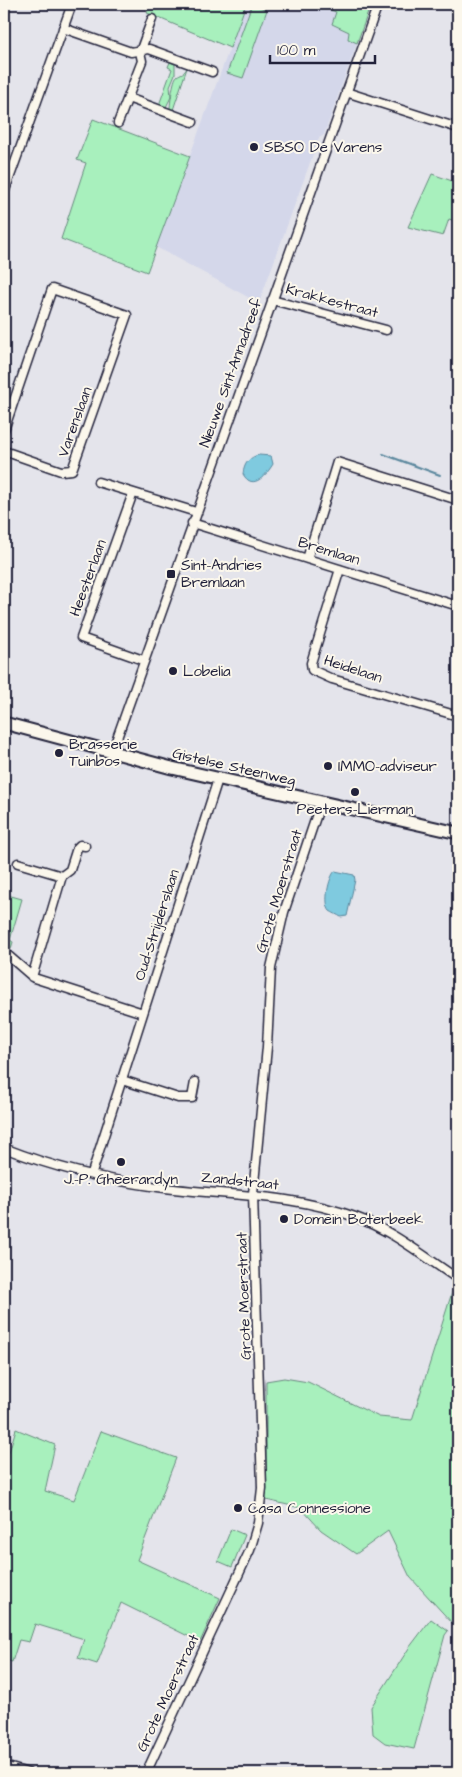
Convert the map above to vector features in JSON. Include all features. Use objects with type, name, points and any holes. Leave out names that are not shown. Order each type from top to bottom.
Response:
[{"type":"main road","name":"Gistelse Steenweg","points":[[4,723],[218,779],[458,833]]},
{"type":"street","points":[[4,194],[72,4]]},
{"type":"street","name":"Nieuwe Sint-Annadreef","points":[[112,752],[143,660],[378,4]]},
{"type":"street","points":[[118,123],[142,61],[140,52],[152,19]]},
{"type":"street","points":[[63,28],[131,52],[149,49],[212,72]]},
{"type":"street","points":[[346,92],[458,128]]},
{"type":"street","points":[[128,98],[193,122]]},
{"type":"street","name":"Varenslaan","points":[[4,430],[52,289],[127,315],[76,464],[72,470],[61,471],[4,451]]},
{"type":"street","name":"Krakkestraat","points":[[272,300],[386,330]]},
{"type":"street","points":[[307,559],[337,462],[458,500]]},
{"type":"street","points":[[98,482],[196,512]]},
{"type":"street","name":"Heesterlaan","points":[[133,493],[81,638],[143,660]]},
{"type":"street","name":"Bremlaan","points":[[192,523],[458,606]]},
{"type":"street","name":"Heidelaan","points":[[340,569],[311,663],[312,670],[332,679],[458,716]]},
{"type":"street","name":"Oud-Strijderslaan","points":[[92,1173],[218,779]]},
{"type":"street","name":"Grote Moerstraat","points":[[146,1773],[245,1561],[259,1518],[262,1488],[253,1194],[272,962],[284,912],[321,802]]},
{"type":"street","points":[[32,977],[62,876],[70,870],[80,845],[86,846]]},
{"type":"street","points":[[18,863],[62,876]]},
{"type":"street","points":[[5,953],[32,977],[143,1013]]},
{"type":"street","points":[[4,962],[5,953]]},
{"type":"street","points":[[122,1080],[178,1098],[192,1098],[195,1082]]},
{"type":"street","name":"Zandstraat","points":[[4,1148],[92,1173],[158,1187],[253,1194],[308,1204],[359,1218],[384,1231],[458,1280]]},
{"type":"street","points":[[4,1766],[28,1773]]},
{"type":"shaded area","name":"SBSO De Varens","points":[[246,4],[313,4],[336,12],[349,32],[348,39],[357,43],[324,135],[319,138],[260,300],[257,302],[156,247]]},
{"type":"green space","points":[[150,4],[246,4],[230,48],[147,13]]},
{"type":"green space","points":[[252,4],[267,10],[243,78],[227,73]]},
{"type":"green space","points":[[313,4],[371,4],[357,43],[348,39],[349,32],[332,24],[336,12]]},
{"type":"green space","points":[[170,62],[175,64],[175,74],[170,86],[171,97],[166,107],[159,105],[172,69],[168,67]]},
{"type":"green space","points":[[187,68],[173,110],[170,109],[176,78]]},
{"type":"green space","points":[[93,119],[190,156],[147,272],[61,239],[86,163],[77,160]]},
{"type":"green space","points":[[432,174],[458,183],[458,222],[449,219],[443,236],[408,227]]},
{"type":"green space","points":[[4,894],[22,899],[10,940],[13,942],[11,949],[4,947]]},
{"type":"green space","points":[[454,1286],[458,1288],[458,1617],[453,1624],[410,1577],[388,1531],[356,1554],[321,1530],[301,1508],[266,1500],[266,1381],[284,1378],[308,1382],[379,1417],[412,1420]]},
{"type":"green space","points":[[16,1429],[55,1445],[45,1491],[74,1500],[101,1431],[176,1458],[137,1560],[220,1598],[200,1642],[121,1603],[97,1664],[78,1658],[84,1639],[35,1624],[29,1642],[19,1640],[12,1662],[5,1660],[4,1662],[4,1468]]},
{"type":"green space","points":[[231,1529],[245,1535],[232,1567],[218,1561]]},
{"type":"green space","points":[[431,1619],[448,1631],[445,1635],[414,1749],[385,1743],[373,1734],[371,1707],[409,1648]]},
{"type":"water","points":[[259,455],[271,456],[273,464],[260,480],[251,481],[243,474],[245,467],[250,459]]},
{"type":"water","points":[[335,871],[354,875],[355,880],[347,916],[341,917],[330,911],[328,907],[328,890]]},
{"type":"waterway","points":[[383,454],[440,475]]},
{"type":"place","name":"SBSO De Varens","points":[[254,147]]},
{"type":"place","name":"Sint-Andries Bremlaan","points":[[171,574]]},
{"type":"place","name":"Lobelia","points":[[173,671]]},
{"type":"place","name":"Brasserie Tuinbos","points":[[59,753]]},
{"type":"place","name":"IMMO-adviseur","points":[[328,766]]},
{"type":"place","name":"Peeters-Lierman","points":[[355,792]]},
{"type":"place","name":"J.-P. Gheerardyn","points":[[121,1162]]},
{"type":"place","name":"Domein Boterbeek","points":[[284,1219]]},
{"type":"place","name":"Casa Connessione","points":[[238,1508]]}]
